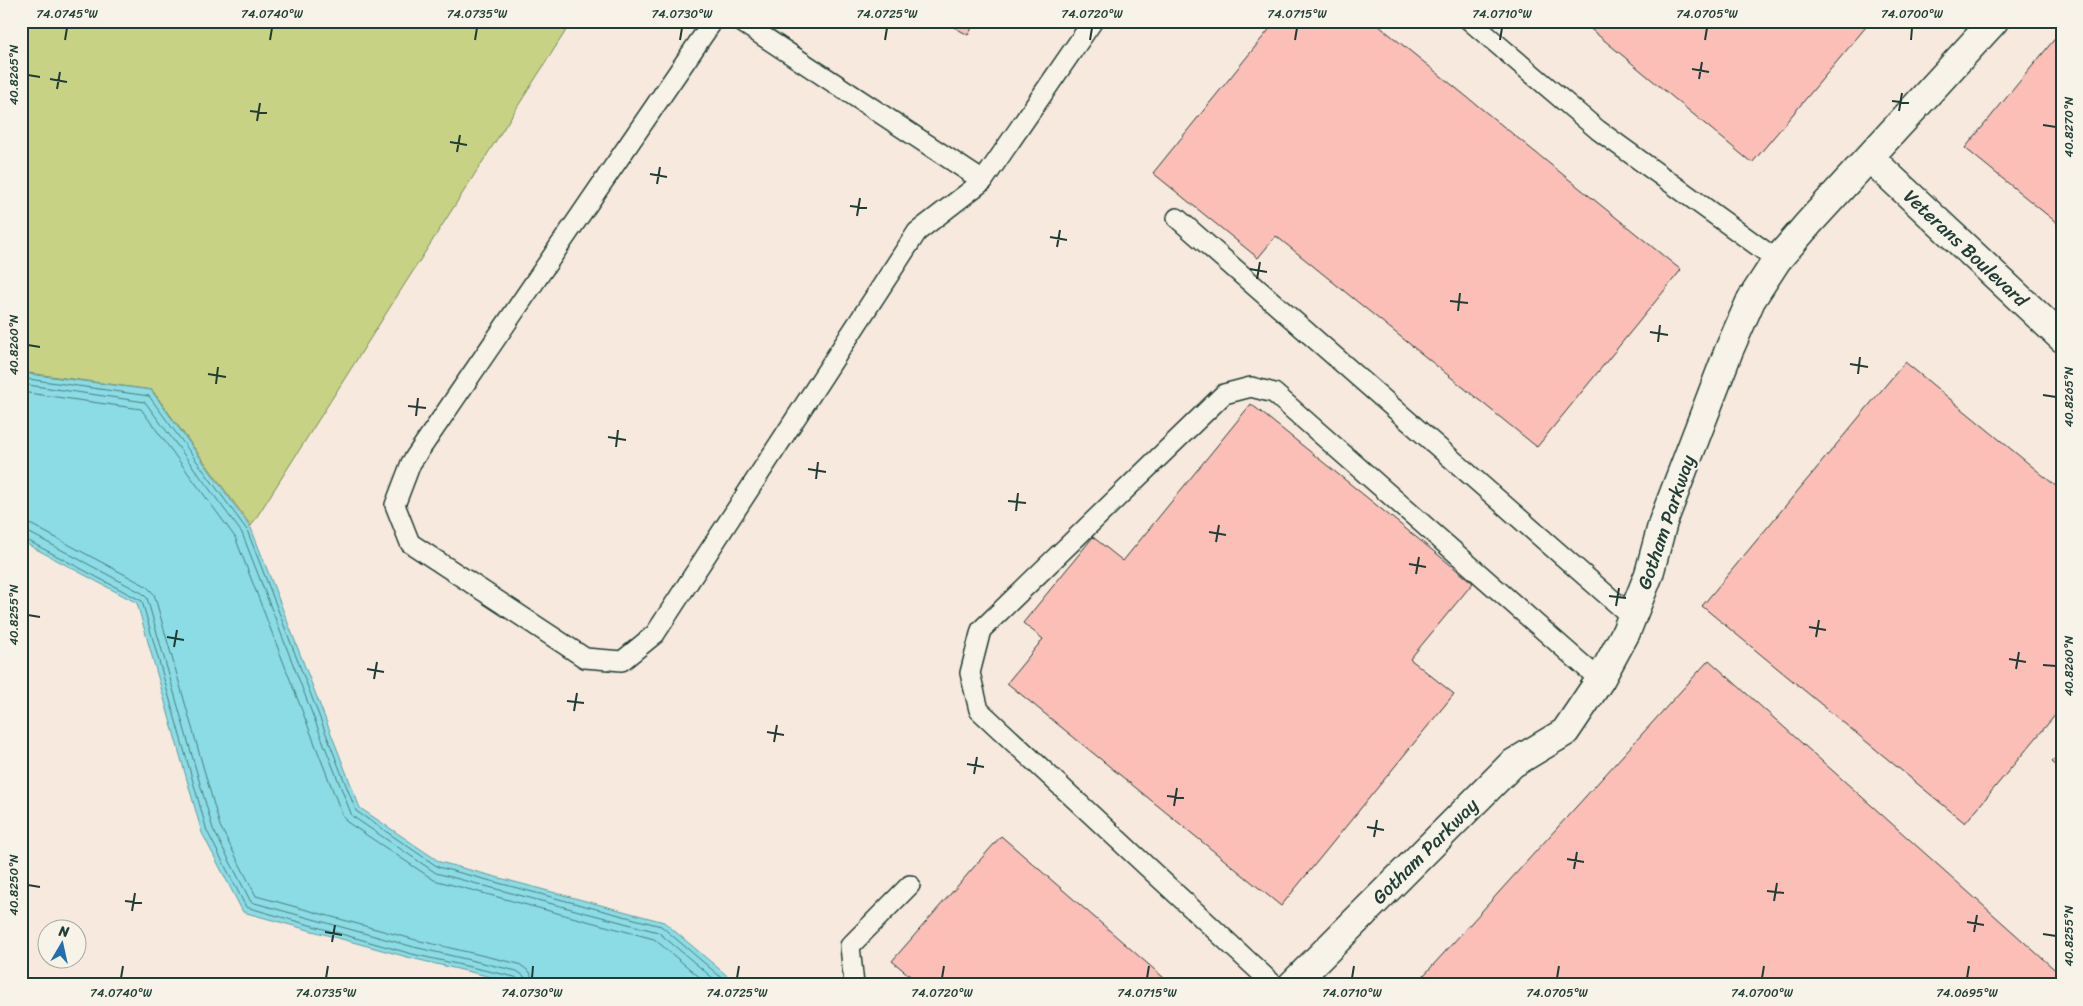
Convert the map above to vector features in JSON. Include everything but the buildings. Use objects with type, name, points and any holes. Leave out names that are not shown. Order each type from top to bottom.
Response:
[{"type":"street","name":"Gotham Parkway","points":[[1288,984],[1512,764],[1565,732],[1600,680],[1632,617],[1649,574],[1663,522],[1729,350],[1751,300],[1777,260],[1994,21]]},
{"type":"street","name":"Veterans Boulevard","points":[[1870,158],[2062,338]]},
{"type":"lane","points":[[713,21],[411,463],[394,505],[410,543],[585,658],[622,661],[655,634],[917,232],[983,181],[1093,21]]},
{"type":"lane","points":[[740,21],[983,181]]},
{"type":"lane","points":[[1470,21],[1598,130],[1777,260]]},
{"type":"lane","points":[[1177,218],[1632,617]]},
{"type":"lane","points":[[1288,984],[979,710],[970,673],[981,630],[1224,394],[1252,387],[1274,393],[1600,680]]},
{"type":"lane","points":[[854,985],[850,946],[910,885]]},
{"type":"green space","points":[[21,21],[572,21],[251,526],[152,390],[21,372]]},
{"type":"water","points":[[21,373],[151,390],[251,528],[360,808],[440,862],[664,922],[738,985],[525,985],[411,958],[243,912],[202,833],[137,603],[21,541]]}]
